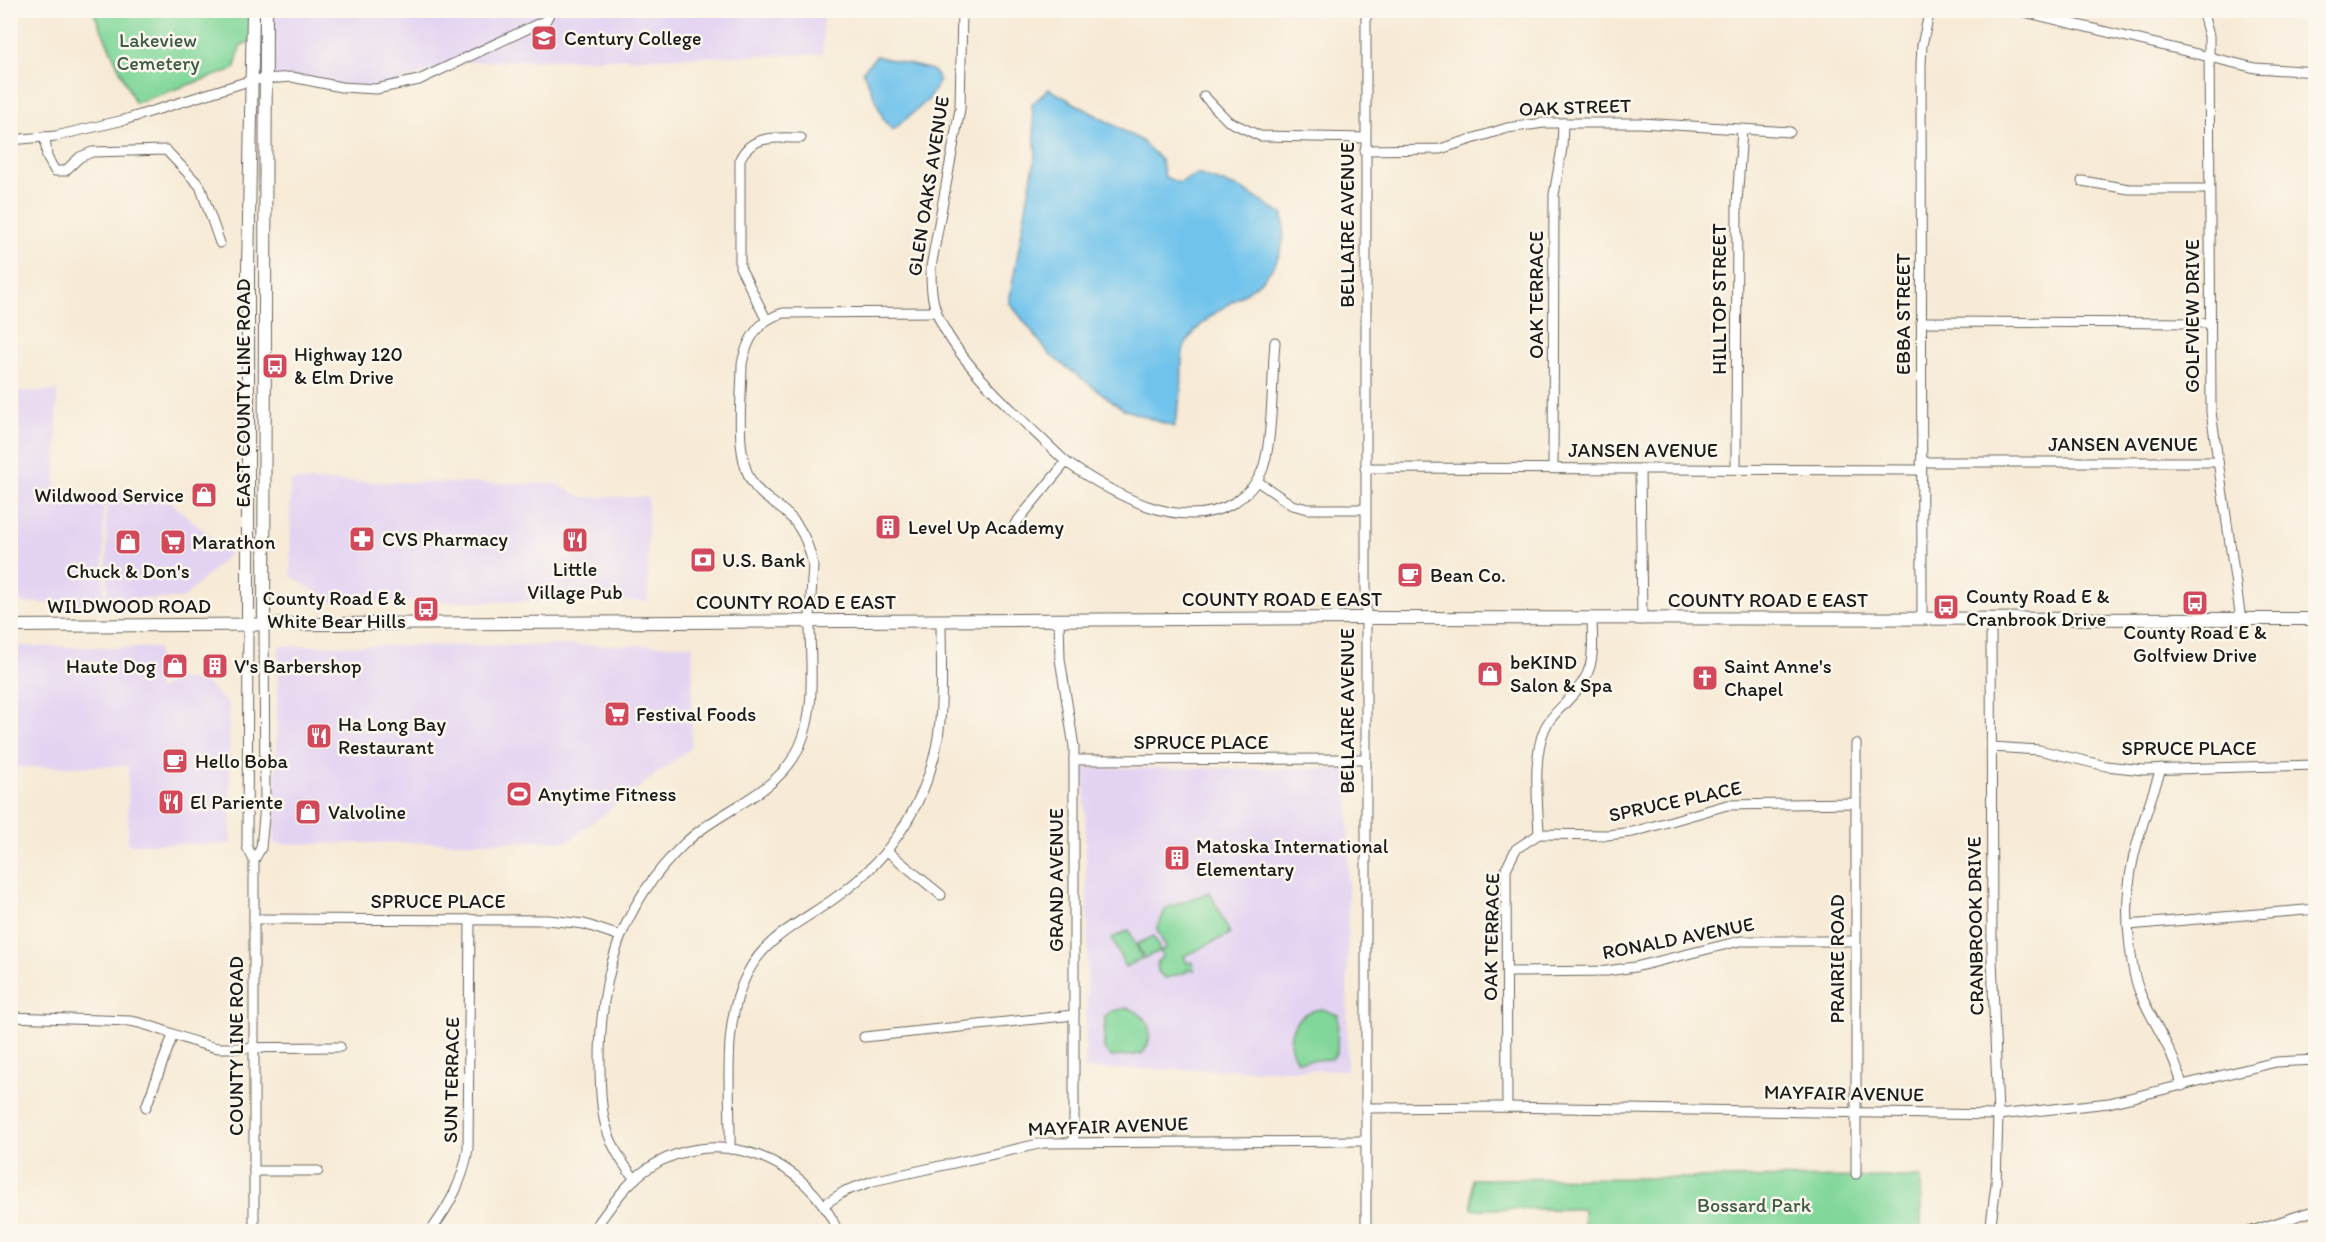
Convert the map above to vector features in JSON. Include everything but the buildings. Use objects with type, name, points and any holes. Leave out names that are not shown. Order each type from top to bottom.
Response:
[{"type":"main road","name":"EAST COUNTY LINE ROAD","points":[[248,626],[248,271],[253,10]]},
{"type":"main road","name":"EAST COUNTY LINE ROAD","points":[[264,626],[266,10]]},
{"type":"main road","name":"COUNTY ROAD E EAST","points":[[248,626],[1365,618],[2316,619]]},
{"type":"main road","name":"WILDWOOD ROAD","points":[[10,626],[248,626]]},
{"type":"street","points":[[10,140],[45,137],[124,120],[265,78],[292,77],[341,87],[376,89],[418,80],[546,20],[550,10]]},
{"type":"street","name":"GLEN OAKS AVENUE","points":[[962,10],[960,109],[931,267],[931,284],[936,312],[944,330],[966,361],[1066,462],[1108,489],[1132,500],[1189,514],[1215,511],[1228,506],[1241,498],[1257,481]]},
{"type":"street","name":"BELLAIRE AVENUE","points":[[1366,10],[1366,1232]]},
{"type":"street","name":"EBBA STREET","points":[[1922,619],[1921,64],[1922,45],[1930,10]]},
{"type":"street","points":[[2016,10],[2255,68],[2316,72]]},
{"type":"street","name":"GOLFVIEW DRIVE","points":[[2202,10],[2208,25],[2209,58],[2211,412],[2241,620]]},
{"type":"street","points":[[1204,96],[1228,121],[1260,136],[1365,138]]},
{"type":"street","name":"OAK TERRACE","points":[[1553,468],[1554,195],[1562,148],[1563,123]]},
{"type":"street","name":"OAK STREET","points":[[1365,150],[1440,149],[1527,124],[1640,123],[1790,132]]},
{"type":"street","name":"HILLTOP STREET","points":[[1736,468],[1737,203],[1742,130]]},
{"type":"street","points":[[45,137],[47,157],[55,171],[65,171],[80,157],[92,152],[166,150],[201,186],[220,243]]},
{"type":"street","points":[[766,319],[742,277],[740,267],[740,159],[756,141],[801,138]]},
{"type":"street","points":[[2082,181],[2129,189],[2209,189]]},
{"type":"street","points":[[635,1179],[610,1142],[601,1111],[602,1008],[611,960],[620,936],[641,896],[670,858],[705,827],[773,782],[794,757],[801,743],[809,713],[813,565],[810,549],[797,524],[752,482],[743,459],[742,364],[750,338],[766,319],[793,312],[936,312]]},
{"type":"street","points":[[1921,322],[2209,322]]},
{"type":"street","points":[[1275,342],[1265,461],[1257,481],[1292,505],[1308,508],[1365,509]]},
{"type":"street","points":[[1015,524],[1066,462]]},
{"type":"street","name":"JANSEN AVENUE","points":[[1365,468],[1640,469],[2218,462]]},
{"type":"street","points":[[1640,469],[1642,620]]},
{"type":"street","points":[[1539,834],[1540,741],[1552,717],[1579,690],[1589,673],[1593,653],[1592,619]]},
{"type":"street","name":"GRAND AVENUE","points":[[1059,620],[1060,659],[1072,726],[1074,760],[1074,1142]]},
{"type":"street","name":"CRANBROOK DRIVE","points":[[1990,1232],[1996,1175],[1998,1115],[1992,957],[1991,620]]},
{"type":"street","points":[[730,1149],[732,1023],[735,1005],[747,973],[757,957],[782,932],[853,885],[887,851],[901,832],[923,791],[936,747],[941,697],[941,621]]},
{"type":"street","name":"EAST COUNTY LINE ROAD","points":[[248,626],[247,847],[254,860]]},
{"type":"street","name":"EAST COUNTY LINE ROAD","points":[[254,860],[261,848],[265,806],[264,626]]},
{"type":"street","name":"PRAIRIE ROAD","points":[[1856,744],[1854,941],[1856,1174]]},
{"type":"street","name":"SPRUCE PLACE","points":[[1992,747],[2039,750],[2129,769],[2316,765]]},
{"type":"street","name":"SPRUCE PLACE","points":[[1074,760],[1365,759]]},
{"type":"street","points":[[2161,769],[2129,869],[2126,895],[2127,925],[2134,975],[2141,995],[2172,1052],[2182,1086]]},
{"type":"street","name":"SPRUCE PLACE","points":[[1539,834],[1606,835],[1633,832],[1728,805],[1856,803]]},
{"type":"street","name":"OAK TERRACE","points":[[1507,1107],[1506,869],[1516,849],[1539,834]]},
{"type":"street","points":[[887,851],[941,895]]},
{"type":"street","name":"COUNTY LINE ROAD","points":[[254,860],[254,1232]]},
{"type":"street","points":[[2127,925],[2316,909]]},
{"type":"street","name":"SPRUCE PLACE","points":[[254,919],[565,921],[620,936]]},
{"type":"street","name":"SUN TERRACE","points":[[430,1232],[454,1197],[461,1182],[468,1149],[470,919]]},
{"type":"street","name":"RONALD AVENUE","points":[[1508,972],[1606,971],[1635,967],[1740,941],[1854,941]]},
{"type":"street","points":[[864,1038],[1074,1015]]},
{"type":"street","points":[[10,1017],[144,1023],[208,1046],[340,1047]]},
{"type":"street","points":[[146,1107],[173,1035]]},
{"type":"street","name":"MAYFAIR AVENUE","points":[[1366,1108],[1507,1107],[1998,1115],[2109,1103],[2276,1062],[2316,1060]]},
{"type":"street","name":"MAYFAIR AVENUE","points":[[825,1204],[845,1191],[873,1181],[1020,1147],[1074,1142],[1366,1141]]},
{"type":"street","points":[[592,1232],[635,1179],[656,1164],[679,1154],[696,1150],[730,1149],[760,1155],[790,1170],[804,1181],[825,1204],[838,1232]]},
{"type":"street","points":[[254,1172],[318,1171]]},
{"type":"street","points":[[2249,1232],[2316,1210]]},
{"type":"shaded area","name":"Century College","points":[[266,11],[823,11],[823,54],[461,62],[376,89],[265,78]]},
{"type":"shaded area","points":[[19,391],[57,391],[56,494],[103,493],[104,604],[20,603]]},
{"type":"shaded area","points":[[290,481],[556,484],[582,497],[648,497],[648,601],[332,602],[291,576]]},
{"type":"shaded area","points":[[106,493],[160,493],[230,553],[183,599],[107,598]]},
{"type":"shaded area","points":[[693,645],[691,748],[568,841],[274,844],[279,646]]},
{"type":"shaded area","points":[[11,646],[158,648],[158,690],[177,678],[206,683],[229,705],[231,844],[128,844],[128,766],[11,767]]},
{"type":"shaded area","points":[[1084,768],[1349,769],[1347,1070],[1085,1069],[1088,942]]},
{"type":"green space","name":"Lakeview Cemetery","points":[[93,11],[253,11],[253,40],[240,46],[235,69],[135,103]]},
{"type":"green space","points":[[1210,892],[1230,934],[1184,956],[1187,963],[1193,962],[1194,970],[1188,969],[1187,972],[1166,978],[1159,973],[1158,969],[1158,961],[1162,957],[1161,951],[1166,948],[1157,929],[1166,908]]},
{"type":"green space","points":[[1129,930],[1142,959],[1125,967],[1112,938]]},
{"type":"green space","points":[[1154,936],[1160,951],[1144,958],[1137,944]]},
{"type":"green space","points":[[1128,1008],[1146,1021],[1150,1033],[1149,1040],[1142,1054],[1112,1057],[1104,1049],[1105,1016],[1112,1011]]},
{"type":"green space","points":[[1322,1009],[1338,1015],[1337,1052],[1332,1059],[1297,1061],[1291,1043],[1293,1027],[1304,1015]]},
{"type":"green space","name":"Bossard Park","points":[[1921,1177],[1921,1231],[1584,1231],[1584,1209],[1472,1209],[1472,1179]]},
{"type":"water","points":[[876,56],[932,70],[940,80],[928,100],[893,130],[885,122],[863,71]]},
{"type":"water","points":[[1049,89],[1142,141],[1161,160],[1165,177],[1179,183],[1197,174],[1242,189],[1283,215],[1283,241],[1276,262],[1265,277],[1215,313],[1199,327],[1186,344],[1183,354],[1181,395],[1174,427],[1123,409],[1050,355],[1009,302],[1036,153],[1032,104]]},
{"type":"place","name":"Century College","points":[[544,38]]},
{"type":"place","name":"Highway 120 & Elm Drive","points":[[275,366]]},
{"type":"place","name":"Wildwood Service","points":[[204,495]]},
{"type":"place","name":"Level Up Academy","points":[[888,527]]},
{"type":"place","name":"CVS Pharmacy","points":[[362,539]]},
{"type":"place","name":"Little Village Pub","points":[[575,540]]},
{"type":"place","name":"Chuck & Don's","points":[[128,542]]},
{"type":"place","name":"Marathon","points":[[173,542]]},
{"type":"place","name":"U.S. Bank","points":[[703,560]]},
{"type":"place","name":"Bean Co.","points":[[1410,575]]},
{"type":"place","name":"County Road E & Golfview Drive","points":[[2195,603]]},
{"type":"place","name":"County Road E & Cranbrook Drive","points":[[1946,607]]},
{"type":"place","name":"County Road E & White Bear Hills","points":[[426,609]]},
{"type":"place","name":"Haute Dog","points":[[175,666]]},
{"type":"place","name":"V's Barbershop","points":[[215,666]]},
{"type":"place","name":"beKIND Salon & Spa","points":[[1490,674]]},
{"type":"place","name":"Saint Anne's Chapel","points":[[1705,678]]},
{"type":"place","name":"Festival Foods","points":[[617,714]]},
{"type":"place","name":"Ha Long Bay Restaurant","points":[[319,736]]},
{"type":"place","name":"Hello Boba","points":[[175,761]]},
{"type":"place","name":"Anytime Fitness","points":[[519,794]]},
{"type":"place","name":"El Pariente","points":[[171,802]]},
{"type":"place","name":"Valvoline","points":[[308,812]]},
{"type":"place","name":"Matoska International Elementary","points":[[1177,858]]}]
